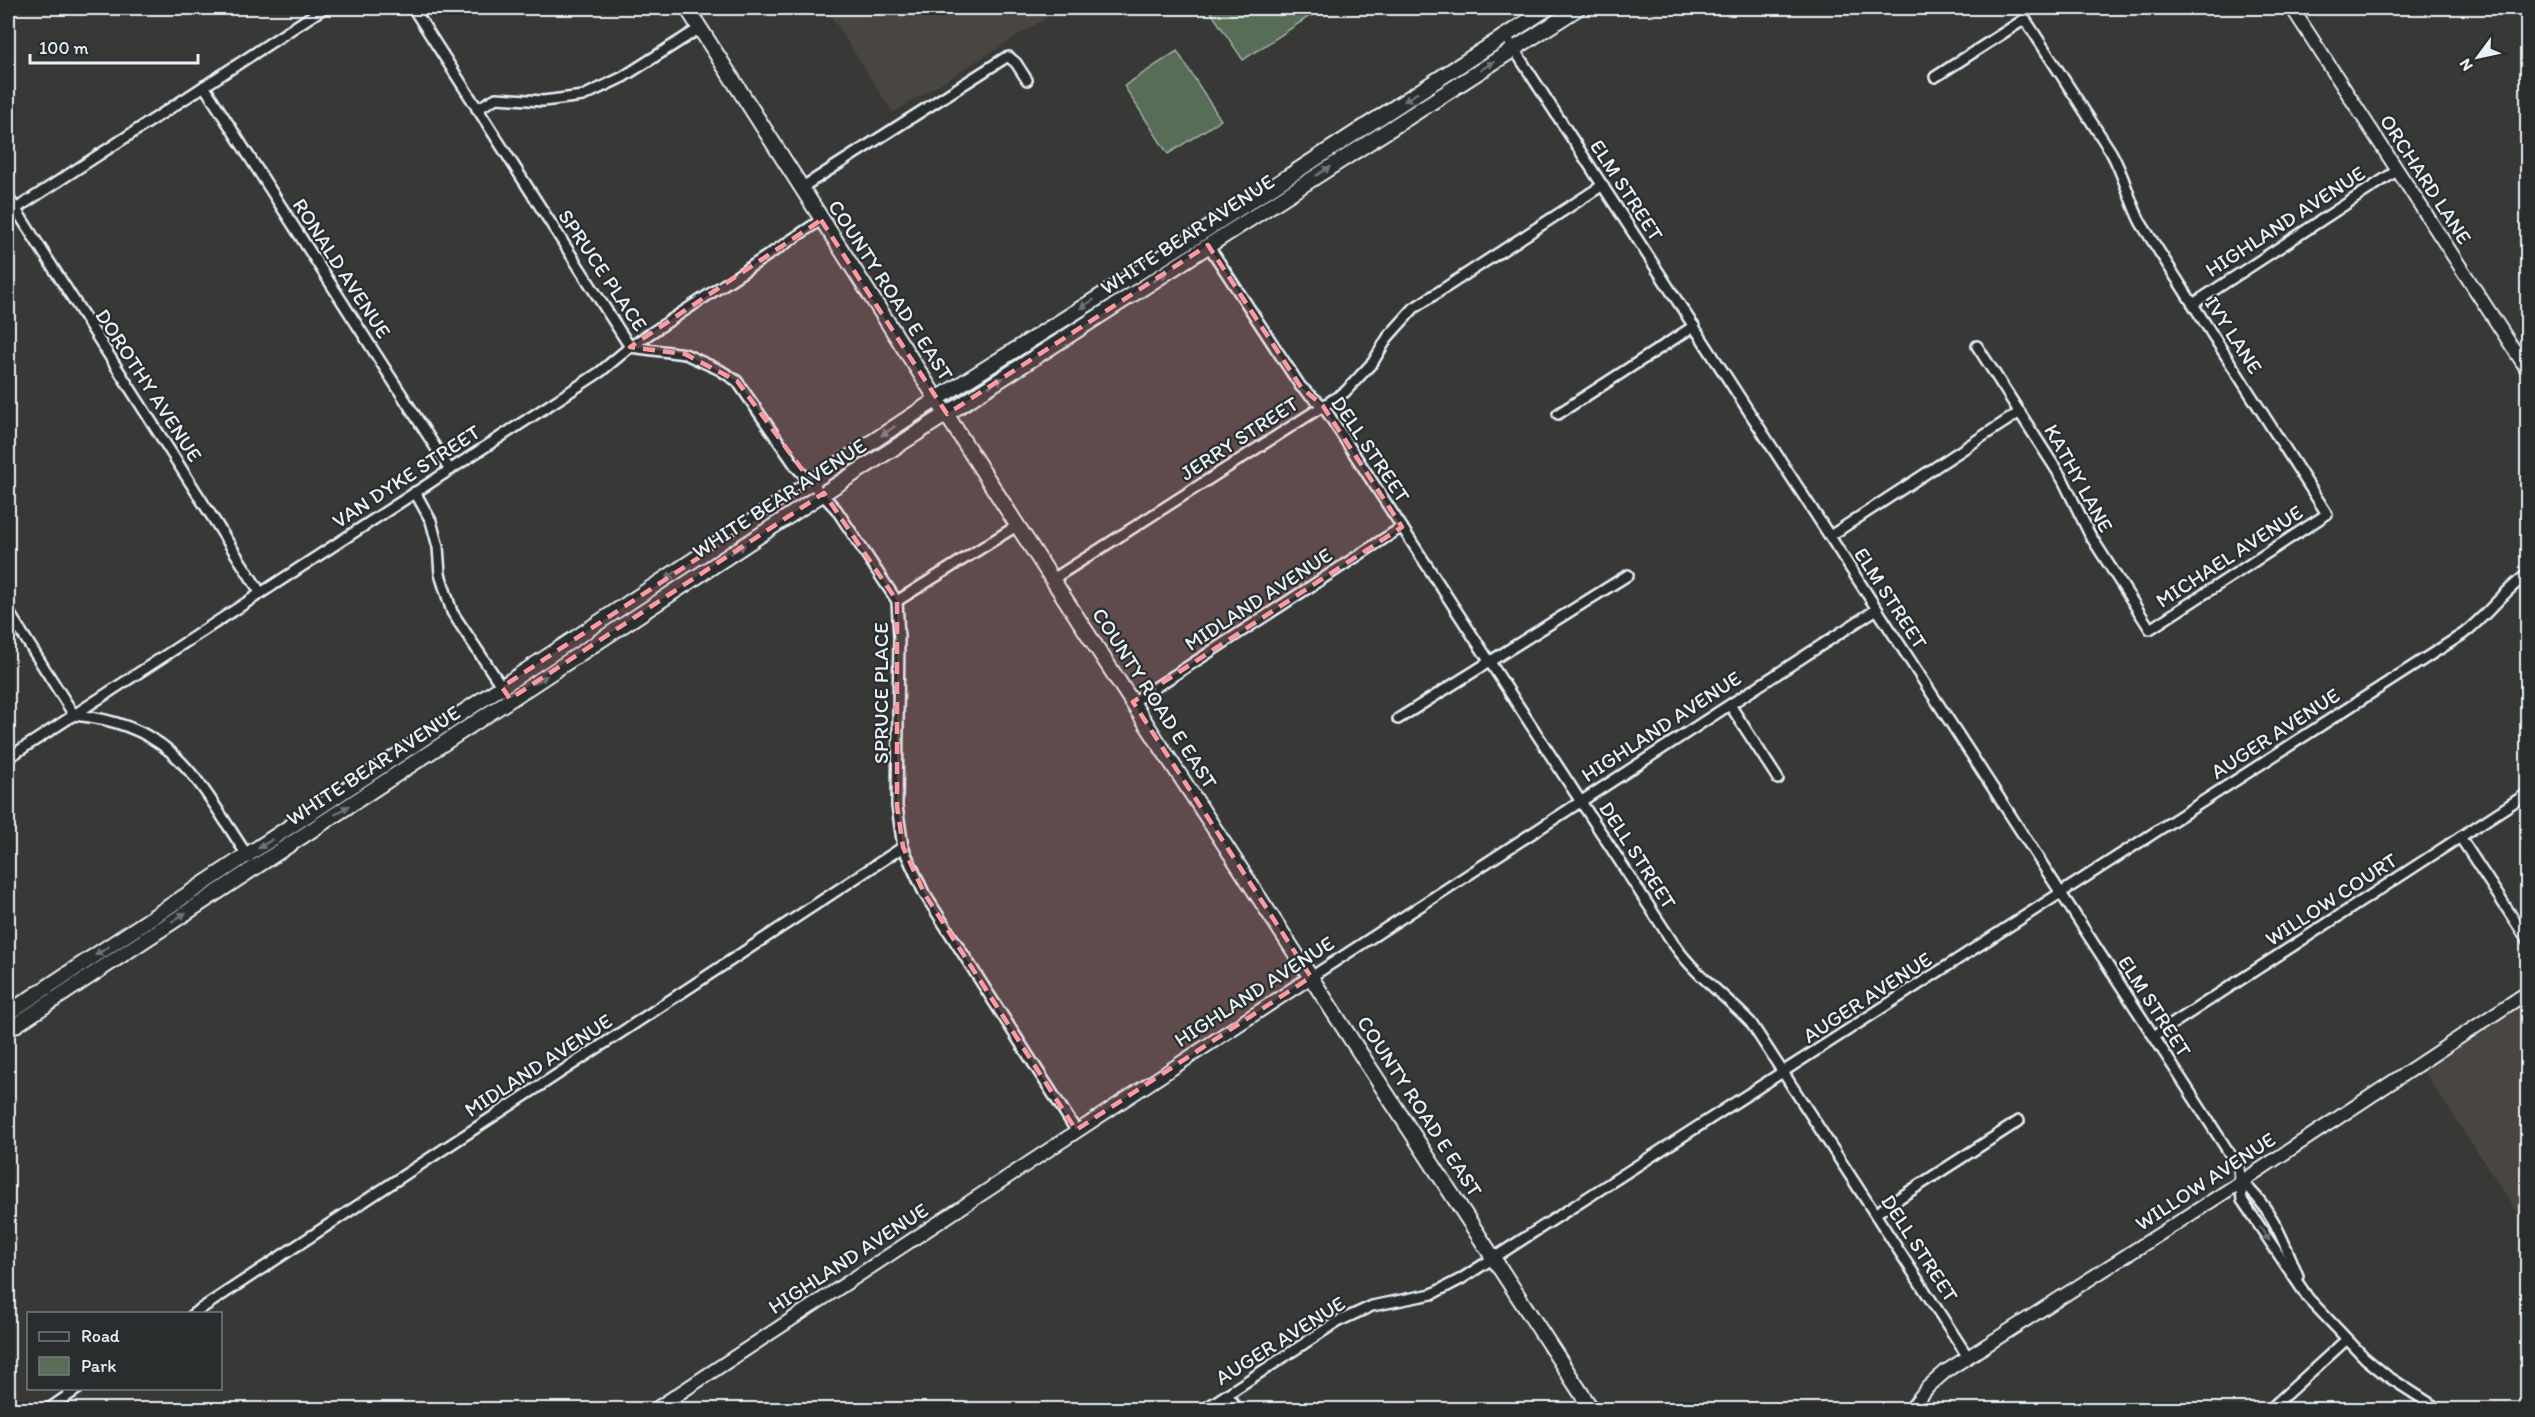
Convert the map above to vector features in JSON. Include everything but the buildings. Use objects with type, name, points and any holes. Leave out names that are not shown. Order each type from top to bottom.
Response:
[{"type":"main road","name":"COUNTY ROAD E EAST","points":[[687,8],[821,220],[1592,1410]]},
{"type":"main road","name":"WHITE BEAR AVENUE","points":[[8,1030],[502,687],[937,399],[1201,233],[1548,8]]},
{"type":"main road","name":"WHITE BEAR AVENUE","points":[[8,1013],[510,699],[824,493],[1578,8]]},
{"type":"street","points":[[11,211],[324,8]]},
{"type":"street","name":"SPRUCE PLACE","points":[[413,8],[630,347],[685,354],[711,365],[737,381],[797,468],[824,493],[836,508],[897,601],[899,637],[897,806],[898,829],[903,847],[924,893],[1076,1130]]},
{"type":"street","name":"ORCHARD LANE","points":[[2292,8],[2528,371]]},
{"type":"street","name":"IVY LANE","points":[[1935,77],[2025,19],[2112,152],[2141,223],[2327,514]]},
{"type":"street","points":[[477,109],[496,98],[543,101],[583,96],[623,77],[700,28]]},
{"type":"street","name":"ELM STREET","points":[[1505,35],[2239,1168],[2242,1200],[2308,1298],[2346,1340],[2387,1376],[2440,1410]]},
{"type":"street","points":[[801,188],[1005,58],[1009,57],[1016,63],[1027,80]]},
{"type":"street","name":"RONALD AVENUE","points":[[204,86],[450,470]]},
{"type":"street","name":"HIGHLAND AVENUE","points":[[2193,304],[2398,170]]},
{"type":"street","name":"JERRY STREET","points":[[1053,579],[1345,392],[1360,378],[1400,322],[1414,308],[1603,185]]},
{"type":"street","name":"DOROTHY AVENUE","points":[[8,196],[11,211],[260,592]]},
{"type":"street","name":"VAN DYKE STREET","points":[[8,758],[600,372],[630,347],[821,220]]},
{"type":"street","name":"DELL STREET","points":[[1208,245],[1301,387],[1323,406],[1685,960],[1751,1023],[1968,1357]]},
{"type":"street","points":[[1558,414],[1694,327]]},
{"type":"street","name":"KATHY LANE","points":[[1977,346],[2064,480],[2090,536],[2150,629]]},
{"type":"street","points":[[1830,536],[2020,412]]},
{"type":"street","points":[[415,492],[431,521],[438,547],[442,583],[452,612],[510,699]]},
{"type":"street","name":"MICHAEL AVENUE","points":[[2150,629],[2327,514]]},
{"type":"street","points":[[897,601],[1018,525]]},
{"type":"street","name":"MIDLAND AVENUE","points":[[1133,702],[1402,527]]},
{"type":"street","name":"AUGER AVENUE","points":[[1203,1410],[1337,1322],[1372,1306],[1432,1294],[1494,1258],[2463,634],[2490,610],[2503,593],[2528,574]]},
{"type":"street","points":[[1398,719],[1628,575]]},
{"type":"street","name":"HIGHLAND AVENUE","points":[[654,1410],[1076,1130],[1877,609]]},
{"type":"street","points":[[8,611],[74,715],[117,722],[146,734],[171,751],[196,777],[251,862]]},
{"type":"street","points":[[1730,705],[1778,779]]},
{"type":"street","name":"WILLOW COURT","points":[[2154,1036],[2528,793]]},
{"type":"street","points":[[2460,837],[2528,940]]},
{"type":"street","name":"MIDLAND AVENUE","points":[[196,1312],[903,847]]},
{"type":"street","name":"WILLOW AVENUE","points":[[1910,1410],[1928,1387],[1968,1357],[2241,1182],[2528,992]]},
{"type":"street","points":[[1876,1213],[2019,1121]]},
{"type":"street","name":"ELM STREET","points":[[2241,1182],[2254,1192],[2275,1223],[2308,1298]]},
{"type":"street","points":[[2268,1410],[2346,1340]]},
{"type":"street","points":[[47,1410],[77,1390]]},
{"type":"street","points":[[1227,1394],[1238,1410]]},
{"type":"highlighted area","points":[[821,220],[947,414],[1208,245],[1301,387],[1323,406],[1402,527],[1133,702],[1311,977],[1076,1130],[924,893],[903,847],[897,806],[897,601],[824,493],[510,699],[502,687],[812,483],[737,381],[685,354],[630,347]]},
{"type":"shaded area","points":[[826,8],[1062,8],[893,113]]},
{"type":"shaded area","points":[[2527,1002],[2527,1227],[2423,1070]]},
{"type":"green space","points":[[1208,8],[1322,8],[1243,60]]},
{"type":"green space","points":[[1177,51],[1221,120],[1168,154],[1124,86]]}]
